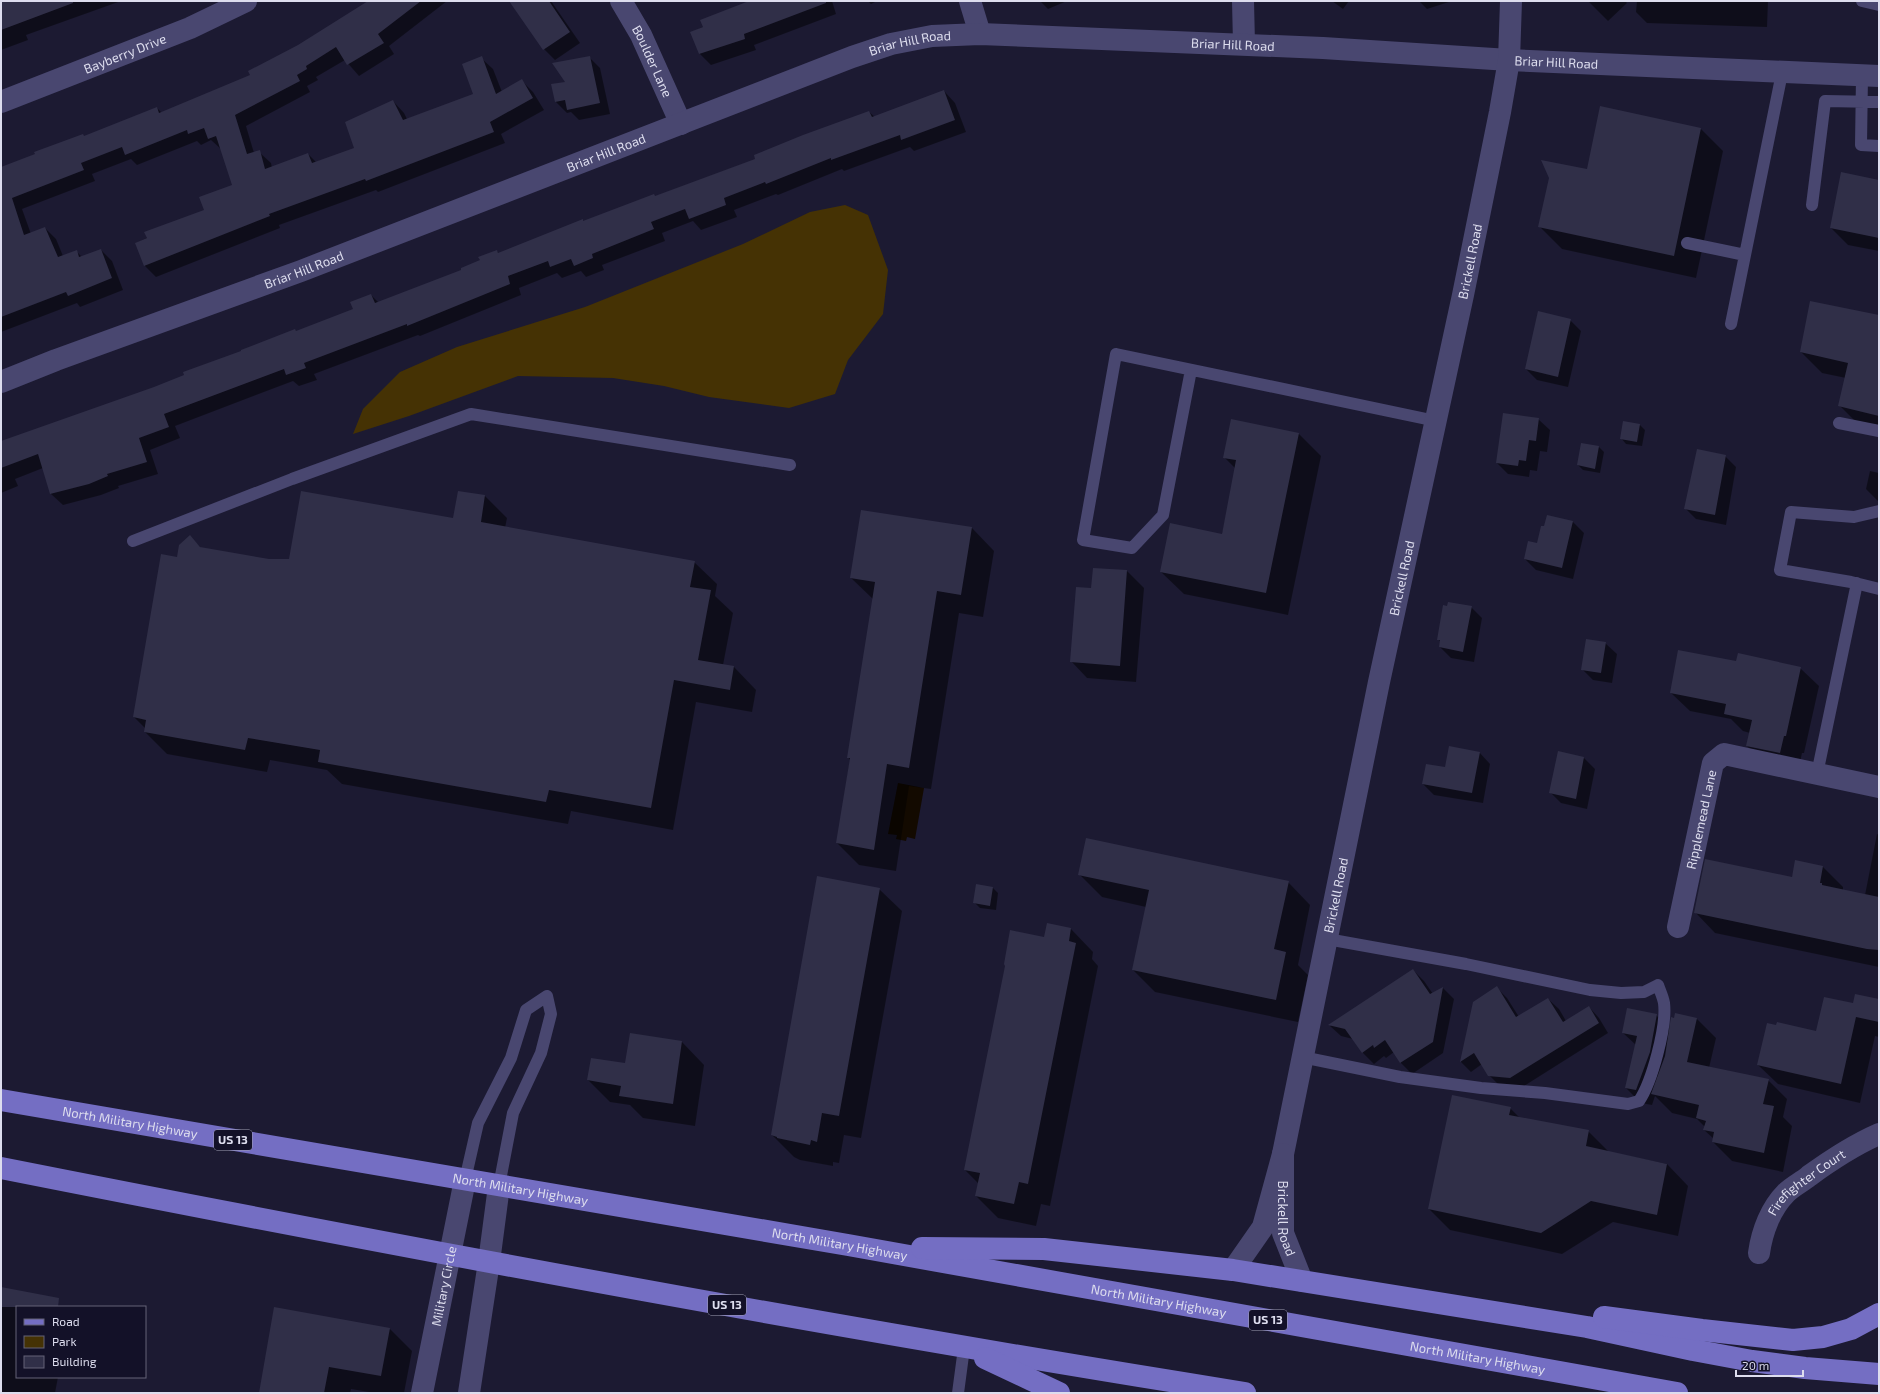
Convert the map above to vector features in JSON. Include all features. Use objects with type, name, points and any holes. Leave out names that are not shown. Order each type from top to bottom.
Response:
[{"type":"main road","name":"North Military Highway","points":[[1,1100],[859,1247],[1677,1393]]},
{"type":"main road","name":"US 13","points":[[1,1168],[449,1255],[964,1348],[1245,1393]]},
{"type":"main road","points":[[859,1247],[1044,1249],[1233,1270],[1588,1326],[1693,1350],[1752,1361],[1805,1368],[1879,1374]]},
{"type":"main road","points":[[1466,1306],[1595,1316],[1793,1340],[1822,1337],[1851,1329],[1879,1314]]},
{"type":"main road","points":[[964,1348],[1059,1393]]},
{"type":"street","name":"Bayberry Drive","points":[[1,102],[190,28],[246,1]]},
{"type":"street","name":"Boulder Lane","points":[[621,1],[641,36],[681,124]]},
{"type":"street","points":[[970,1],[980,34]]},
{"type":"street","points":[[1243,1],[1244,44]]},
{"type":"street","name":"Brickell Road","points":[[1233,1270],[1263,1227],[1283,1154],[1380,675],[1436,421],[1500,112],[1509,60],[1511,1]]},
{"type":"street","name":"Briar Hill Road","points":[[1,382],[56,360],[308,268],[681,124],[852,56],[891,44],[932,36],[980,34],[1244,44],[1509,60],[1871,76]]},
{"type":"street","name":"Ripplemead Lane","points":[[1678,927],[1713,763],[1724,754],[1879,787]]},
{"type":"street","name":"Firefighter Court","points":[[1759,1253],[1761,1239],[1770,1216],[1786,1193],[1836,1157],[1860,1142],[1879,1134]]},
{"type":"street","name":"Brickell Road","points":[[1283,1154],[1283,1233],[1302,1281]]},
{"type":"street","name":"Military Circle","points":[[422,1393],[464,1180]]},
{"type":"street","points":[[469,1393],[499,1186]]},
{"type":"lane","points":[[1862,1],[1879,5]]},
{"type":"lane","points":[[1731,324],[1782,73]]},
{"type":"lane","points":[[1871,76],[1861,101],[1861,145],[1879,146]]},
{"type":"lane","points":[[1812,205],[1825,100],[1879,102]]},
{"type":"lane","points":[[1687,243],[1745,255]]},
{"type":"lane","points":[[1191,370],[1164,515],[1132,548],[1083,540],[1116,354],[1436,421]]},
{"type":"lane","points":[[133,541],[292,479],[471,414],[790,465]]},
{"type":"lane","points":[[1839,422],[1879,431]]},
{"type":"lane","points":[[1878,584],[1857,583],[1780,570],[1791,512],[1854,517],[1879,511]]},
{"type":"lane","points":[[1817,774],[1857,583]]},
{"type":"lane","points":[[1302,1057],[1400,1077],[1481,1088],[1545,1093],[1628,1104],[1639,1101],[1646,1092],[1663,1030],[1664,1003],[1658,986],[1644,992],[1621,993],[1590,990],[1466,964],[1327,939]]},
{"type":"lane","points":[[464,1180],[478,1123],[511,1058],[526,1010],[547,996],[551,1014],[541,1053],[513,1113],[499,1186]]},
{"type":"lane","points":[[958,1393],[964,1348]]},
{"type":"green space","points":[[845,205],[868,215],[888,270],[883,314],[848,360],[835,394],[789,408],[709,397],[664,386],[613,378],[518,376],[409,416],[353,434],[363,409],[400,372],[457,347],[585,307],[743,244],[810,212]]},
{"type":"shaded area","points":[[898,783],[924,788],[915,839],[907,837],[906,841],[896,839],[897,835],[888,834]]},
{"type":"building","points":[[1,1],[73,1],[73,3],[1,30]]},
{"type":"building","points":[[368,1],[421,1],[378,34],[384,43],[347,65],[336,47],[306,66],[307,69],[297,75],[300,81],[235,115],[247,154],[260,150],[265,169],[308,153],[312,163],[354,148],[345,122],[393,100],[403,120],[473,94],[462,64],[482,56],[496,94],[522,79],[533,98],[490,122],[494,132],[366,181],[365,179],[269,214],[270,216],[144,266],[135,243],[147,238],[144,232],[204,210],[199,197],[232,185],[216,136],[208,139],[204,128],[188,134],[187,130],[125,155],[122,147],[81,163],[84,170],[12,198],[24,235],[45,227],[58,257],[77,250],[79,257],[101,249],[112,278],[68,296],[66,292],[1,317],[1,167],[35,154],[34,152],[83,134],[84,136],[157,107],[159,113],[250,75],[248,71],[298,45]]},
{"type":"building","points":[[509,1],[549,1],[570,32],[543,50]]},
{"type":"building","points":[[749,1],[826,1],[826,3],[744,34],[745,39],[699,54],[690,32],[703,27],[700,20]]},
{"type":"building","points":[[590,56],[600,103],[567,110],[565,100],[555,102],[551,84],[565,82],[552,63]]},
{"type":"building","points":[[944,90],[955,120],[901,140],[900,135],[831,160],[831,158],[766,184],[765,182],[724,198],[726,205],[689,219],[685,209],[651,222],[654,229],[592,254],[593,258],[574,266],[571,259],[550,267],[548,261],[508,276],[510,284],[407,326],[407,324],[304,363],[306,368],[286,375],[284,369],[164,414],[169,427],[139,438],[147,462],[107,474],[108,476],[89,484],[50,494],[38,454],[1,468],[1,441],[154,387],[184,375],[183,372],[295,329],[296,331],[353,309],[350,302],[371,294],[375,303],[461,270],[461,268],[480,260],[478,257],[497,250],[498,253],[583,219],[583,221],[654,194],[655,196],[755,159],[754,155],[803,135],[869,111],[872,117]]},
{"type":"building","points":[[1600,106],[1701,128],[1674,256],[1538,227],[1549,178],[1541,160],[1587,169]]},
{"type":"building","points":[[1841,172],[1879,180],[1879,238],[1830,228]]},
{"type":"building","points":[[1810,301],[1879,315],[1879,416],[1838,406],[1848,363],[1800,352]]},
{"type":"building","points":[[1538,311],[1571,319],[1558,377],[1525,369]]},
{"type":"building","points":[[1503,413],[1539,418],[1536,441],[1529,440],[1526,461],[1519,460],[1518,466],[1496,463]]},
{"type":"building","points":[[1231,419],[1299,433],[1266,593],[1160,572],[1170,523],[1222,534],[1236,460],[1223,458]]},
{"type":"building","points":[[1623,421],[1640,424],[1637,442],[1620,439]]},
{"type":"building","points":[[1581,443],[1599,446],[1595,469],[1577,465]]},
{"type":"building","points":[[1697,449],[1726,455],[1715,515],[1684,509]]},
{"type":"building","points":[[301,491],[453,518],[458,491],[485,495],[481,522],[695,561],[690,587],[711,590],[698,660],[734,666],[730,690],[674,680],[651,808],[549,790],[546,802],[318,762],[320,750],[248,738],[245,750],[144,732],[146,720],[133,717],[161,554],[177,557],[179,545],[190,535],[200,547],[269,559],[289,559]]},
{"type":"building","points":[[861,510],[972,527],[961,595],[937,591],[909,768],[887,764],[874,850],[836,843],[850,758],[847,758],[875,582],[850,578]]},
{"type":"building","points":[[1547,515],[1573,521],[1562,568],[1524,559],[1528,541],[1537,543],[1541,526],[1544,526]]},
{"type":"building","points":[[1093,568],[1127,570],[1120,666],[1070,662],[1076,587],[1091,588]]},
{"type":"building","points":[[1448,602],[1472,606],[1463,652],[1439,647],[1440,640],[1437,640],[1443,605],[1447,606]]},
{"type":"building","points":[[1586,639],[1606,642],[1601,673],[1581,670]]},
{"type":"building","points":[[1678,650],[1736,661],[1738,653],[1801,667],[1786,736],[1784,736],[1780,753],[1746,746],[1752,720],[1724,714],[1726,704],[1670,693]]},
{"type":"building","points":[[1449,746],[1480,752],[1472,793],[1422,784],[1426,764],[1445,767]]},
{"type":"building","points":[[1558,751],[1584,757],[1576,799],[1549,793]]},
{"type":"building","points":[[1086,838],[1289,881],[1274,949],[1286,952],[1276,1000],[1132,970],[1149,890],[1078,875]]},
{"type":"building","points":[[1705,859],[1792,877],[1795,860],[1823,866],[1820,883],[1822,883],[1822,885],[1879,897],[1879,950],[1867,949],[1694,913]]},
{"type":"building","points":[[817,876],[880,888],[839,1116],[822,1113],[817,1142],[811,1140],[810,1145],[777,1138],[771,1135]]},
{"type":"building","points":[[976,884],[993,887],[990,906],[973,903]]},
{"type":"building","points":[[1047,923],[1071,928],[1069,941],[1076,943],[1028,1184],[1019,1182],[1014,1204],[975,1196],[980,1173],[964,1170],[1005,966],[1004,964],[1010,930],[1044,937]]},
{"type":"building","points":[[1413,969],[1430,994],[1443,987],[1433,1042],[1400,1063],[1385,1040],[1374,1048],[1373,1045],[1362,1053],[1345,1029],[1328,1025]]},
{"type":"building","points":[[1497,986],[1516,1017],[1548,998],[1563,1022],[1589,1006],[1599,1023],[1510,1078],[1488,1076],[1474,1053],[1460,1062],[1473,1002]]},
{"type":"building","points":[[1855,994],[1879,999],[1879,1022],[1856,1017],[1841,1084],[1757,1065],[1767,1023],[1776,1025],[1777,1022],[1816,1031],[1824,997],[1853,1003]]},
{"type":"building","points":[[1627,1008],[1657,1014],[1650,1052],[1636,1090],[1625,1088],[1637,1036],[1622,1033]]},
{"type":"building","points":[[1675,1013],[1697,1018],[1687,1062],[1769,1079],[1763,1104],[1774,1106],[1764,1153],[1712,1142],[1714,1132],[1703,1130],[1706,1121],[1696,1118],[1699,1105],[1651,1094],[1665,1056],[1671,1017],[1674,1018]]},
{"type":"building","points":[[630,1033],[682,1041],[673,1104],[619,1096],[621,1086],[587,1080],[591,1058],[625,1063]]},
{"type":"building","points":[[1452,1095],[1511,1107],[1509,1115],[1589,1130],[1586,1146],[1667,1164],[1657,1215],[1591,1201],[1541,1233],[1428,1209]]},
{"type":"building","points":[[1,1287],[59,1298],[58,1306],[1,1307]]},
{"type":"building","points":[[274,1307],[390,1328],[381,1376],[329,1367],[324,1393],[259,1393]]}]
